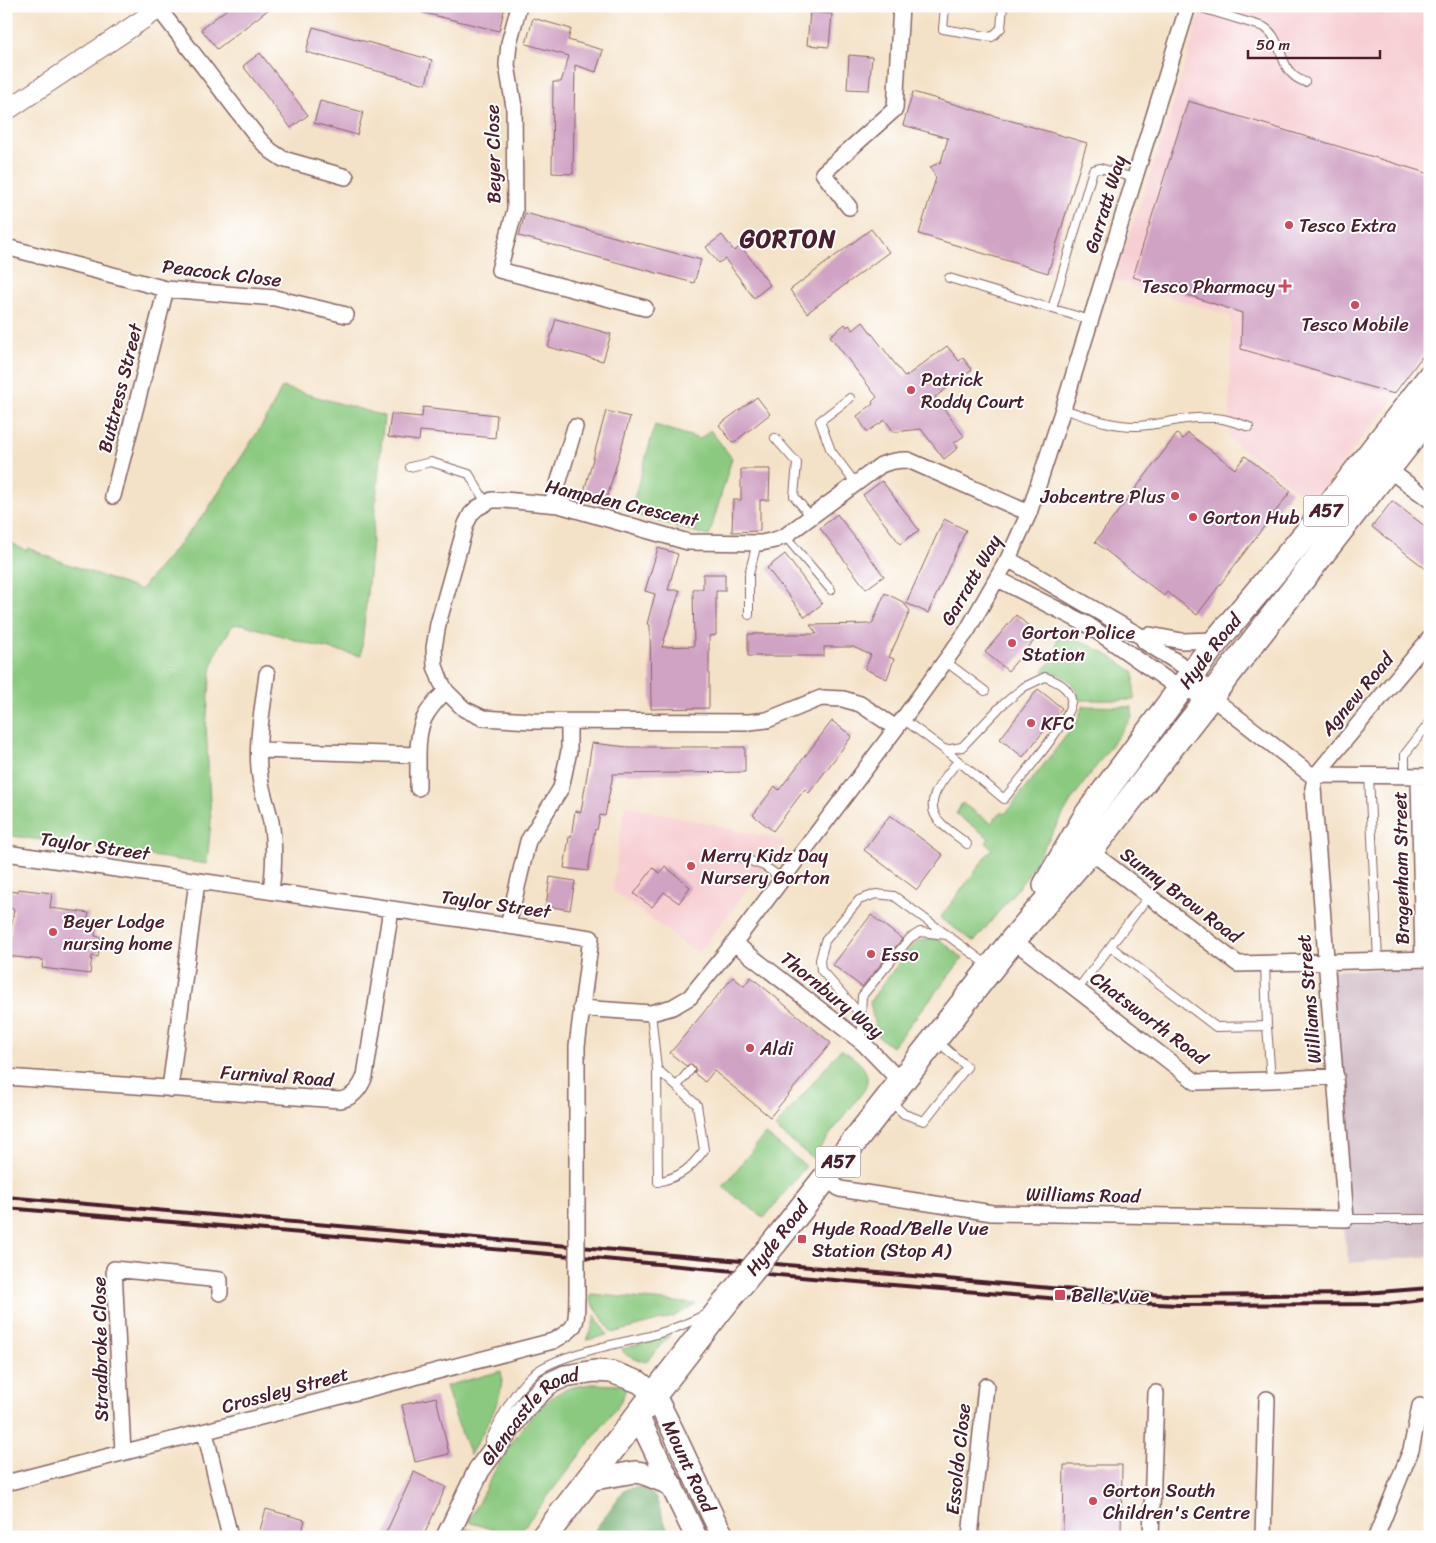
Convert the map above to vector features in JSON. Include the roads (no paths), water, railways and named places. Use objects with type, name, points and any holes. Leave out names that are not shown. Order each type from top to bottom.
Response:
[{"type":"highway","name":"Hyde Road","points":[[544,1537],[722,1307],[1013,940],[1090,851],[1211,697],[1378,462],[1430,377]]},
{"type":"highway","name":"Hyde Road","points":[[1013,940],[1087,815],[1217,640],[1324,514],[1430,415]]},
{"type":"main road","name":"Glencastle Road","points":[[447,1537],[479,1470],[526,1406],[548,1384],[565,1376],[595,1371],[612,1372],[639,1382],[654,1394]]},
{"type":"main road","name":"Mount Road","points":[[654,1394],[719,1532]]},
{"type":"main road","name":"Mount Road","points":[[638,1416],[696,1537]]},
{"type":"main road","points":[[589,1480],[635,1472],[672,1485]]},
{"type":"street","name":"Beyer Close","points":[[519,6],[509,43],[507,65],[514,107],[515,210],[499,270],[645,308]]},
{"type":"street","points":[[849,207],[823,173],[895,109],[902,6]]},
{"type":"street","name":"Garratt Way","points":[[581,1008],[652,1013],[673,1007],[690,997],[783,880],[967,631],[998,579],[1029,513],[1188,6]]},
{"type":"street","points":[[6,111],[161,8],[259,139],[271,151],[283,159],[346,177]]},
{"type":"street","name":"Peacock Close","points":[[6,247],[166,289],[275,298],[346,315]]},
{"type":"street","name":"Buttress Street","points":[[114,496],[166,289]]},
{"type":"street","points":[[552,504],[575,427]]},
{"type":"street","name":"Hampden Crescent","points":[[486,503],[492,500],[552,504],[688,542],[769,542],[785,536],[889,462],[908,460],[1029,513]]},
{"type":"street","points":[[1378,462],[1430,500]]},
{"type":"street","points":[[486,503],[471,514],[466,524],[434,642],[435,666],[446,691],[464,709],[483,718],[531,722],[749,722],[767,720],[821,698],[843,699],[860,704],[900,723]]},
{"type":"street","points":[[1008,559],[1142,637],[1187,681],[1211,697]]},
{"type":"street","points":[[998,579],[1088,625],[1187,681],[1211,697],[1303,770],[1316,775],[1418,777]]},
{"type":"street","points":[[1142,637],[1150,635],[1182,641],[1217,640]]},
{"type":"street","name":"Agnew Road","points":[[1316,775],[1430,638]]},
{"type":"street","points":[[267,674],[259,750],[260,778],[271,820],[273,838],[273,868],[270,890]]},
{"type":"street","points":[[418,788],[418,741],[424,720],[430,707],[446,691]]},
{"type":"street","points":[[508,925],[528,841],[561,788],[568,751],[569,722]]},
{"type":"street","points":[[259,750],[418,755]]},
{"type":"street","name":"Williams Street","points":[[1316,775],[1313,788],[1346,1219]]},
{"type":"street","name":"Bragenham Street","points":[[1418,777],[1426,959]]},
{"type":"street","name":"Sunny Brow Road","points":[[1090,851],[1238,964],[1426,959]]},
{"type":"street","name":"Taylor Street","points":[[6,853],[591,938],[577,1046],[577,1295],[575,1324],[572,1330]]},
{"type":"street","points":[[170,1088],[197,880]]},
{"type":"street","name":"Furnival Road","points":[[6,1077],[340,1100],[348,1099],[362,1085],[365,1076],[391,909]]},
{"type":"street","name":"Chatsworth Road","points":[[1013,940],[1196,1082],[1336,1076]]},
{"type":"street","name":"Thornbury Way","points":[[734,943],[863,1044],[895,1091]]},
{"type":"street","name":"Williams Road","points":[[825,1178],[840,1189],[992,1213],[1346,1219]]},
{"type":"street","name":"Stradbroke Close","points":[[123,1453],[114,1268],[220,1280],[220,1292]]},
{"type":"street","name":"Crossley Street","points":[[6,1483],[553,1341],[572,1330]]},
{"type":"street","name":"Essoldo Close","points":[[970,1537],[986,1386]]},
{"type":"street","points":[[1151,1537],[1156,1393]]},
{"type":"street","points":[[1263,1537],[1267,1399]]},
{"type":"street","points":[[1376,1537],[1411,1450],[1420,1406]]},
{"type":"street","points":[[205,1432],[230,1537]]},
{"type":"lane","points":[[945,6],[943,29],[992,37],[1001,28],[1003,6]]},
{"type":"lane","points":[[1195,6],[1264,27],[1270,31],[1277,41],[1289,72],[1297,79],[1305,82]]},
{"type":"lane","points":[[1052,309],[1094,170],[1100,168],[1134,178]]},
{"type":"lane","points":[[949,278],[1090,320]]},
{"type":"lane","points":[[850,398],[820,421],[831,451],[856,484]]},
{"type":"lane","points":[[1063,409],[1112,424],[1139,426],[1201,419],[1222,419],[1249,427]]},
{"type":"lane","points":[[775,438],[797,463],[794,496],[811,517]]},
{"type":"lane","points":[[410,467],[431,462],[469,474],[486,503]]},
{"type":"lane","points":[[785,536],[830,590]]},
{"type":"lane","points":[[749,615],[749,574],[757,543]]},
{"type":"lane","points":[[945,661],[985,691]]},
{"type":"lane","points":[[900,723],[945,750],[1004,799],[1061,726],[1071,702],[1071,697],[1062,684],[1045,677],[1024,687],[1001,706],[962,748],[945,750]]},
{"type":"lane","points":[[1418,777],[1405,754],[1430,722]]},
{"type":"lane","points":[[958,761],[939,785],[932,799],[932,805],[941,824],[967,844]]},
{"type":"lane","points":[[1369,776],[1378,960]]},
{"type":"lane","points":[[740,857],[764,866],[783,880]]},
{"type":"lane","points":[[861,1015],[821,970],[820,960],[825,941],[859,900],[876,894],[894,896],[992,968]]},
{"type":"lane","points":[[1078,990],[1149,896]]},
{"type":"lane","points":[[863,1044],[862,996],[910,938],[920,932],[947,935]]},
{"type":"lane","points":[[1111,947],[1216,1026],[1267,1026]]},
{"type":"lane","points":[[1265,963],[1271,1080]]},
{"type":"lane","points":[[652,1013],[657,1069],[658,1182],[673,1178],[690,1168],[704,1150],[698,1104],[657,1069]]},
{"type":"lane","points":[[895,1091],[904,1114],[924,1121],[966,1067],[935,1040]]},
{"type":"lane","points":[[677,1086],[690,1070]]},
{"type":"lane","points":[[1346,1219],[1430,1219]]},
{"type":"lane","points":[[479,1470],[490,1440],[511,1400],[531,1376],[553,1362],[683,1325],[722,1307]]},
{"type":"railway","points":[[6,1197],[1062,1289],[1184,1296],[1353,1294],[1430,1288]]},
{"type":"railway","points":[[6,1208],[1060,1299],[1177,1305],[1389,1304],[1430,1299]]},
{"type":"place","name":"Tesco Extra","points":[[1289,225]]},
{"type":"place","name":"Tesco Pharmacy","points":[[1285,286]]},
{"type":"place","name":"Tesco Mobile","points":[[1355,305]]},
{"type":"place","name":"Patrick Roddy Court","points":[[911,390]]},
{"type":"place","name":"Jobcentre Plus","points":[[1175,496]]},
{"type":"place","name":"Gorton Hub","points":[[1193,517]]},
{"type":"place","name":"Gorton Police Station","points":[[1012,643]]},
{"type":"place","name":"KFC","points":[[1031,723]]},
{"type":"place","name":"Merry Kidz Day Nursery Gorton","points":[[691,866]]},
{"type":"place","name":"Beyer Lodge nursing home","points":[[53,932]]},
{"type":"place","name":"Esso","points":[[871,954]]},
{"type":"place","name":"Aldi","points":[[750,1048]]},
{"type":"place","name":"Hyde Road/Belle Vue Station (Stop A)","points":[[802,1239]]},
{"type":"place","name":"Belle Vue","points":[[1060,1295]]},
{"type":"place","name":"Gorton South Children's Centre","points":[[1093,1501]]},
{"type":"district","name":"GORTON","points":[[788,239]]}]
